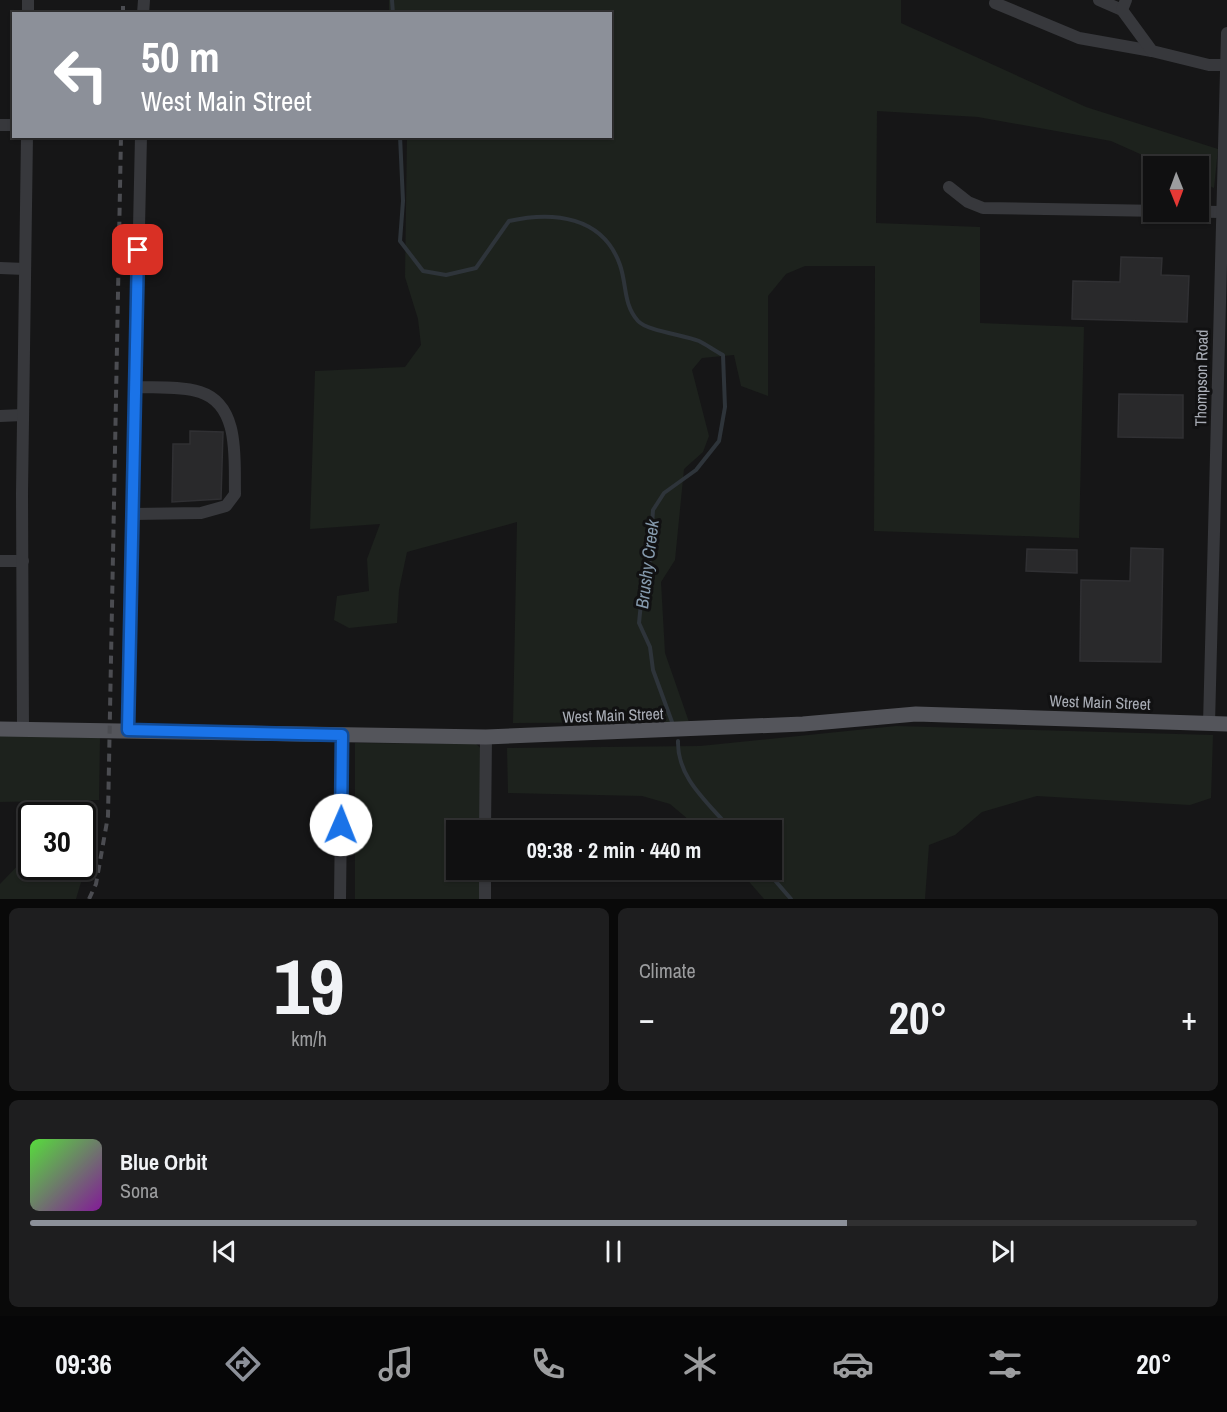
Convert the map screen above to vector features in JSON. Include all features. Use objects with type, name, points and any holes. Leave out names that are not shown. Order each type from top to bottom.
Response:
[{"type":"main road","name":"West Main Street","points":[[0,729],[486,737],[803,724],[916,714],[1227,724]]},
{"type":"street","points":[[997,0],[995,3],[1079,38],[1152,51],[1209,65],[1226,65]]},
{"type":"street","points":[[1099,0],[1124,5],[1152,51]]},
{"type":"street","name":"Thompson Road","points":[[1209,724],[1227,33]]},
{"type":"street","points":[[23,729],[23,416],[27,138]]},
{"type":"street","points":[[128,730],[141,138]]},
{"type":"street","points":[[949,187],[968,202],[983,208],[1221,212]]},
{"type":"street","points":[[0,268],[25,269]]},
{"type":"street","points":[[133,514],[201,513],[226,506],[235,494],[233,440],[226,414],[202,392],[135,387]]},
{"type":"street","points":[[0,416],[23,416]]},
{"type":"street","points":[[0,561],[23,561]]},
{"type":"street","points":[[340,899],[342,735]]},
{"type":"street","points":[[485,820],[486,737]]},
{"type":"street","points":[[485,880],[485,899]]},
{"type":"shaded area","points":[[389,0],[901,0],[901,23],[1086,107],[1218,149],[1214,188],[1209,186],[1209,156],[1145,156],[1111,141],[978,117],[877,111],[876,223],[980,227],[980,323],[1084,327],[1079,538],[874,531],[875,266],[805,266],[786,274],[768,296],[768,396],[741,386],[734,355],[702,358],[692,370],[709,436],[703,452],[684,469],[675,560],[661,582],[665,653],[689,722],[513,723],[517,522],[407,552],[399,590],[397,623],[349,628],[334,620],[337,596],[369,591],[367,559],[380,524],[310,529],[315,371],[405,367],[421,345],[418,319],[405,277],[407,138],[612,138],[612,12],[389,12]]},
{"type":"shaded area","points":[[896,726],[1213,735],[1211,798],[1190,805],[1037,796],[982,812],[955,835],[929,845],[925,899],[764,899],[748,880],[782,880],[782,820],[689,820],[670,804],[642,796],[508,793],[507,748],[700,746]]},
{"type":"shaded area","points":[[0,735],[100,738],[99,800],[0,802]]},
{"type":"shaded area","points":[[355,743],[476,744],[486,753],[485,820],[446,820],[446,880],[485,880],[484,899],[355,899]]},
{"type":"shaded area","points":[[18,865],[18,880],[82,880],[76,899],[0,899],[0,884]]},
{"type":"building","points":[[1121,257],[1162,258],[1161,275],[1189,276],[1187,322],[1072,319],[1073,281],[1120,282]]},
{"type":"building","points":[[1119,394],[1183,395],[1183,438],[1118,437]]},
{"type":"building","points":[[190,431],[223,432],[221,499],[172,502],[173,444],[190,444]]},
{"type":"building","points":[[1131,548],[1163,549],[1161,662],[1080,661],[1081,580],[1130,581]]},
{"type":"building","points":[[1027,549],[1077,550],[1077,573],[1026,571]]},
{"type":"waterway","name":"Brushy Creek","points":[[392,0],[393,12]]},
{"type":"waterway","name":"Brushy Creek","points":[[400,138],[403,201],[400,241],[423,271],[446,275],[476,268],[509,221],[543,217],[575,221],[602,236],[612,249],[620,265],[630,308],[638,321],[649,328],[699,341],[723,355],[725,407],[719,441],[696,470],[664,493],[653,510],[649,570],[642,593],[639,623],[650,647],[653,670],[672,722]]},
{"type":"waterway","name":"Brushy Creek","points":[[678,741],[679,755],[689,779],[722,820]]},
{"type":"waterway","name":"Brushy Creek","points":[[775,880],[791,899]]},
{"type":"railway","points":[[123,0],[123,12]]},
{"type":"railway","points":[[89,899],[96,884],[108,816],[121,138]]},
{"type":"route","points":[[138,250],[128,730],[342,735],[341,825]]}]
